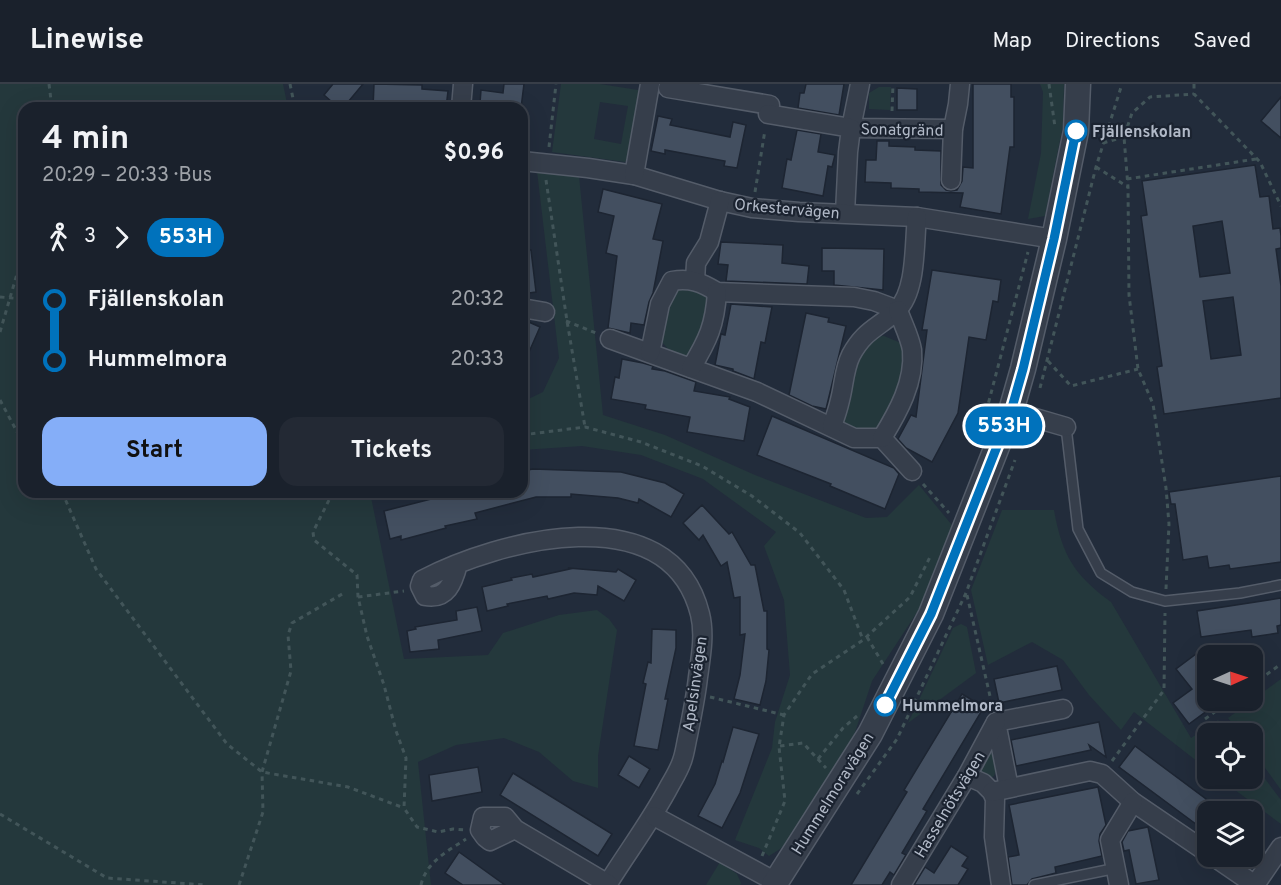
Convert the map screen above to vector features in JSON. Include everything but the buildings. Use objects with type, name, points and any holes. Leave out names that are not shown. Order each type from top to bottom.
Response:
[{"type":"street","points":[[462,102],[463,84]]},
{"type":"street","points":[[634,175],[648,84]]},
{"type":"street","name":"Sonatgränd","points":[[845,213],[848,152],[860,84]]},
{"type":"street","name":"Sonatgränd","points":[[951,180],[953,129],[960,84]]},
{"type":"street","name":"Hummelmoravägen","points":[[768,879],[870,734],[931,614],[1011,411],[1023,369],[1043,238],[1076,131],[1078,84]]},
{"type":"street","name":"Sonatgränd","points":[[668,88],[851,128],[953,129]]},
{"type":"street","name":"Orkestervägen","points":[[528,161],[634,175],[720,201],[752,208],[917,217],[1043,238]]},
{"type":"street","points":[[695,281],[696,263],[709,242],[720,201]]},
{"type":"street","points":[[832,426],[840,399],[844,372],[850,356],[871,329],[898,310],[910,287],[917,217]]},
{"type":"street","points":[[650,353],[660,304],[672,281],[686,279],[695,281],[717,292],[854,297],[874,301],[898,310],[912,349],[909,378],[903,399],[882,438]]},
{"type":"street","points":[[691,368],[708,341],[716,313],[717,292]]},
{"type":"street","points":[[528,309],[545,312]]},
{"type":"street","points":[[610,339],[757,392],[854,438],[882,438],[912,471]]},
{"type":"street","points":[[1011,411],[1066,427]]},
{"type":"street","name":"Apelsinvägen","points":[[422,580],[440,570],[507,548],[567,536],[596,536],[645,547],[664,557],[682,574],[700,613],[703,636],[697,693],[682,761],[654,816],[607,884]]},
{"type":"street","points":[[1001,885],[994,837],[995,799],[1001,790],[996,722],[1064,709]]},
{"type":"street","name":"Hasselnötsvägen","points":[[901,885],[967,776],[996,722]]},
{"type":"street","points":[[967,776],[1001,790],[1090,771],[1102,774],[1133,802],[1197,846]]},
{"type":"street","points":[[1119,885],[1110,840],[1133,802]]},
{"type":"street","points":[[654,816],[768,879]]},
{"type":"street","points":[[478,830],[483,817],[505,817],[515,829],[607,884]]},
{"type":"street","points":[[1229,867],[1255,885],[1281,847]]},
{"type":"lane","points":[[648,84],[668,88]]},
{"type":"lane","points":[[1066,427],[1078,529],[1101,573],[1132,592],[1165,602],[1240,593],[1281,585]]},
{"type":"lane","points":[[1034,885],[1107,870]]},
{"type":"path","points":[[48,84],[51,102]]},
{"type":"path","points":[[290,84],[294,102]]},
{"type":"path","points":[[556,84],[546,178],[585,427]]},
{"type":"path","points":[[891,128],[893,84]]},
{"type":"path","points":[[1049,84],[1056,131]]},
{"type":"path","points":[[1194,84],[1194,94],[1260,162],[1281,206]]},
{"type":"path","points":[[1102,774],[1164,690],[1169,524],[1153,404],[1138,369],[1129,295],[1128,179],[1124,137],[1132,113],[1150,97],[1194,94]]},
{"type":"path","points":[[752,208],[769,110]]},
{"type":"path","points":[[1103,143],[1124,137]]},
{"type":"path","points":[[1090,157],[1097,165],[1128,187]]},
{"type":"path","points":[[1128,179],[1256,159]]},
{"type":"path","points":[[982,429],[1015,308],[1043,238]]},
{"type":"path","points":[[0,332],[18,269]]},
{"type":"path","points":[[0,297],[18,299]]},
{"type":"path","points":[[545,312],[610,339]]},
{"type":"path","points":[[1048,360],[1071,386],[1138,369]]},
{"type":"path","points":[[0,400],[18,434]]},
{"type":"path","points":[[528,434],[585,427],[641,442],[702,466],[752,496],[800,533],[844,590],[865,639],[885,669]]},
{"type":"path","points":[[912,471],[949,513]]},
{"type":"path","points":[[65,498],[96,569],[227,744],[262,772],[348,787],[404,808],[417,827],[438,832],[453,829],[478,830]]},
{"type":"path","points":[[330,498],[313,532],[314,540],[357,575],[358,597],[367,636],[406,758],[404,808]]},
{"type":"path","points":[[945,523],[953,503]]},
{"type":"path","points":[[768,879],[785,801],[779,747],[784,715],[812,674],[865,639],[910,597],[932,552]]},
{"type":"path","points":[[358,597],[406,590],[422,580]]},
{"type":"path","points":[[238,885],[263,812],[262,772],[291,671],[288,635],[292,623],[344,593]]},
{"type":"path","points":[[966,593],[996,722]]},
{"type":"path","points":[[1263,677],[1281,664]]},
{"type":"path","points":[[697,693],[784,715]]},
{"type":"path","points":[[1205,719],[1216,711]]},
{"type":"path","points":[[818,759],[843,728],[859,714]]},
{"type":"path","points":[[779,747],[803,744],[831,775]]},
{"type":"path","points":[[0,814],[107,878],[206,885]]},
{"type":"path","points":[[421,885],[423,875],[444,852],[478,830]]},
{"type":"green space","points":[[0,84],[283,84],[287,102],[18,102],[18,498],[371,498],[404,659],[488,655],[503,633],[559,615],[597,610],[609,619],[617,630],[598,756],[598,788],[573,781],[539,752],[504,738],[456,745],[418,762],[431,885],[0,885]]},
{"type":"green space","points":[[561,84],[600,84],[638,90],[644,97],[634,152],[625,162],[552,152]],"holes":[[[600,102],[628,106],[621,144],[594,139]]]},
{"type":"green space","points":[[1040,84],[1064,84],[1063,125],[1045,216],[1028,219],[1041,153],[1043,92]]},
{"type":"green space","points":[[879,87],[891,87],[890,110],[869,109],[869,93]]},
{"type":"green space","points":[[537,171],[579,176],[603,415],[665,435],[755,475],[866,518],[887,517],[919,485],[956,530],[927,597],[872,681],[849,750],[797,834],[769,856],[759,848],[735,840],[772,748],[775,722],[790,675],[784,600],[764,546],[776,532],[703,479],[641,455],[582,446],[528,450],[528,399],[543,392],[559,358]]},
{"type":"green space","points":[[681,288],[702,290],[711,297],[695,350],[685,357],[669,350],[661,341],[671,292]]},
{"type":"green space","points":[[884,336],[901,343],[907,349],[900,390],[883,424],[867,434],[848,429],[840,420],[854,361],[873,337]]},
{"type":"green space","points":[[1002,510],[1054,510],[1061,540],[1072,563],[1088,583],[1111,602],[1191,738],[1197,734],[1197,761],[1134,712],[1121,730],[1089,695],[1063,660],[1032,642],[988,665],[971,590]]},
{"type":"green space","points":[[961,624],[967,627],[976,673],[908,723],[953,628]]},
{"type":"green space","points":[[1281,679],[1281,790],[1263,765],[1263,723],[1232,723],[1228,718],[1238,711],[1263,711],[1263,692]]},
{"type":"green space","points":[[992,745],[997,767],[994,776],[988,780],[974,767]]},
{"type":"green space","points":[[1263,776],[1281,800],[1281,824],[1263,811],[1263,801],[1250,801],[1234,789],[1263,789]]},
{"type":"green space","points":[[720,862],[737,874],[740,885],[706,885]]},
{"type":"bus line","name":"553H","points":[[885,705],[931,614],[1011,411],[1054,239],[1076,131]]},
{"type":"place","name":"Fjällenskolan","points":[[1076,131]]},
{"type":"place","name":"Hummelmora","points":[[885,705]]}]
